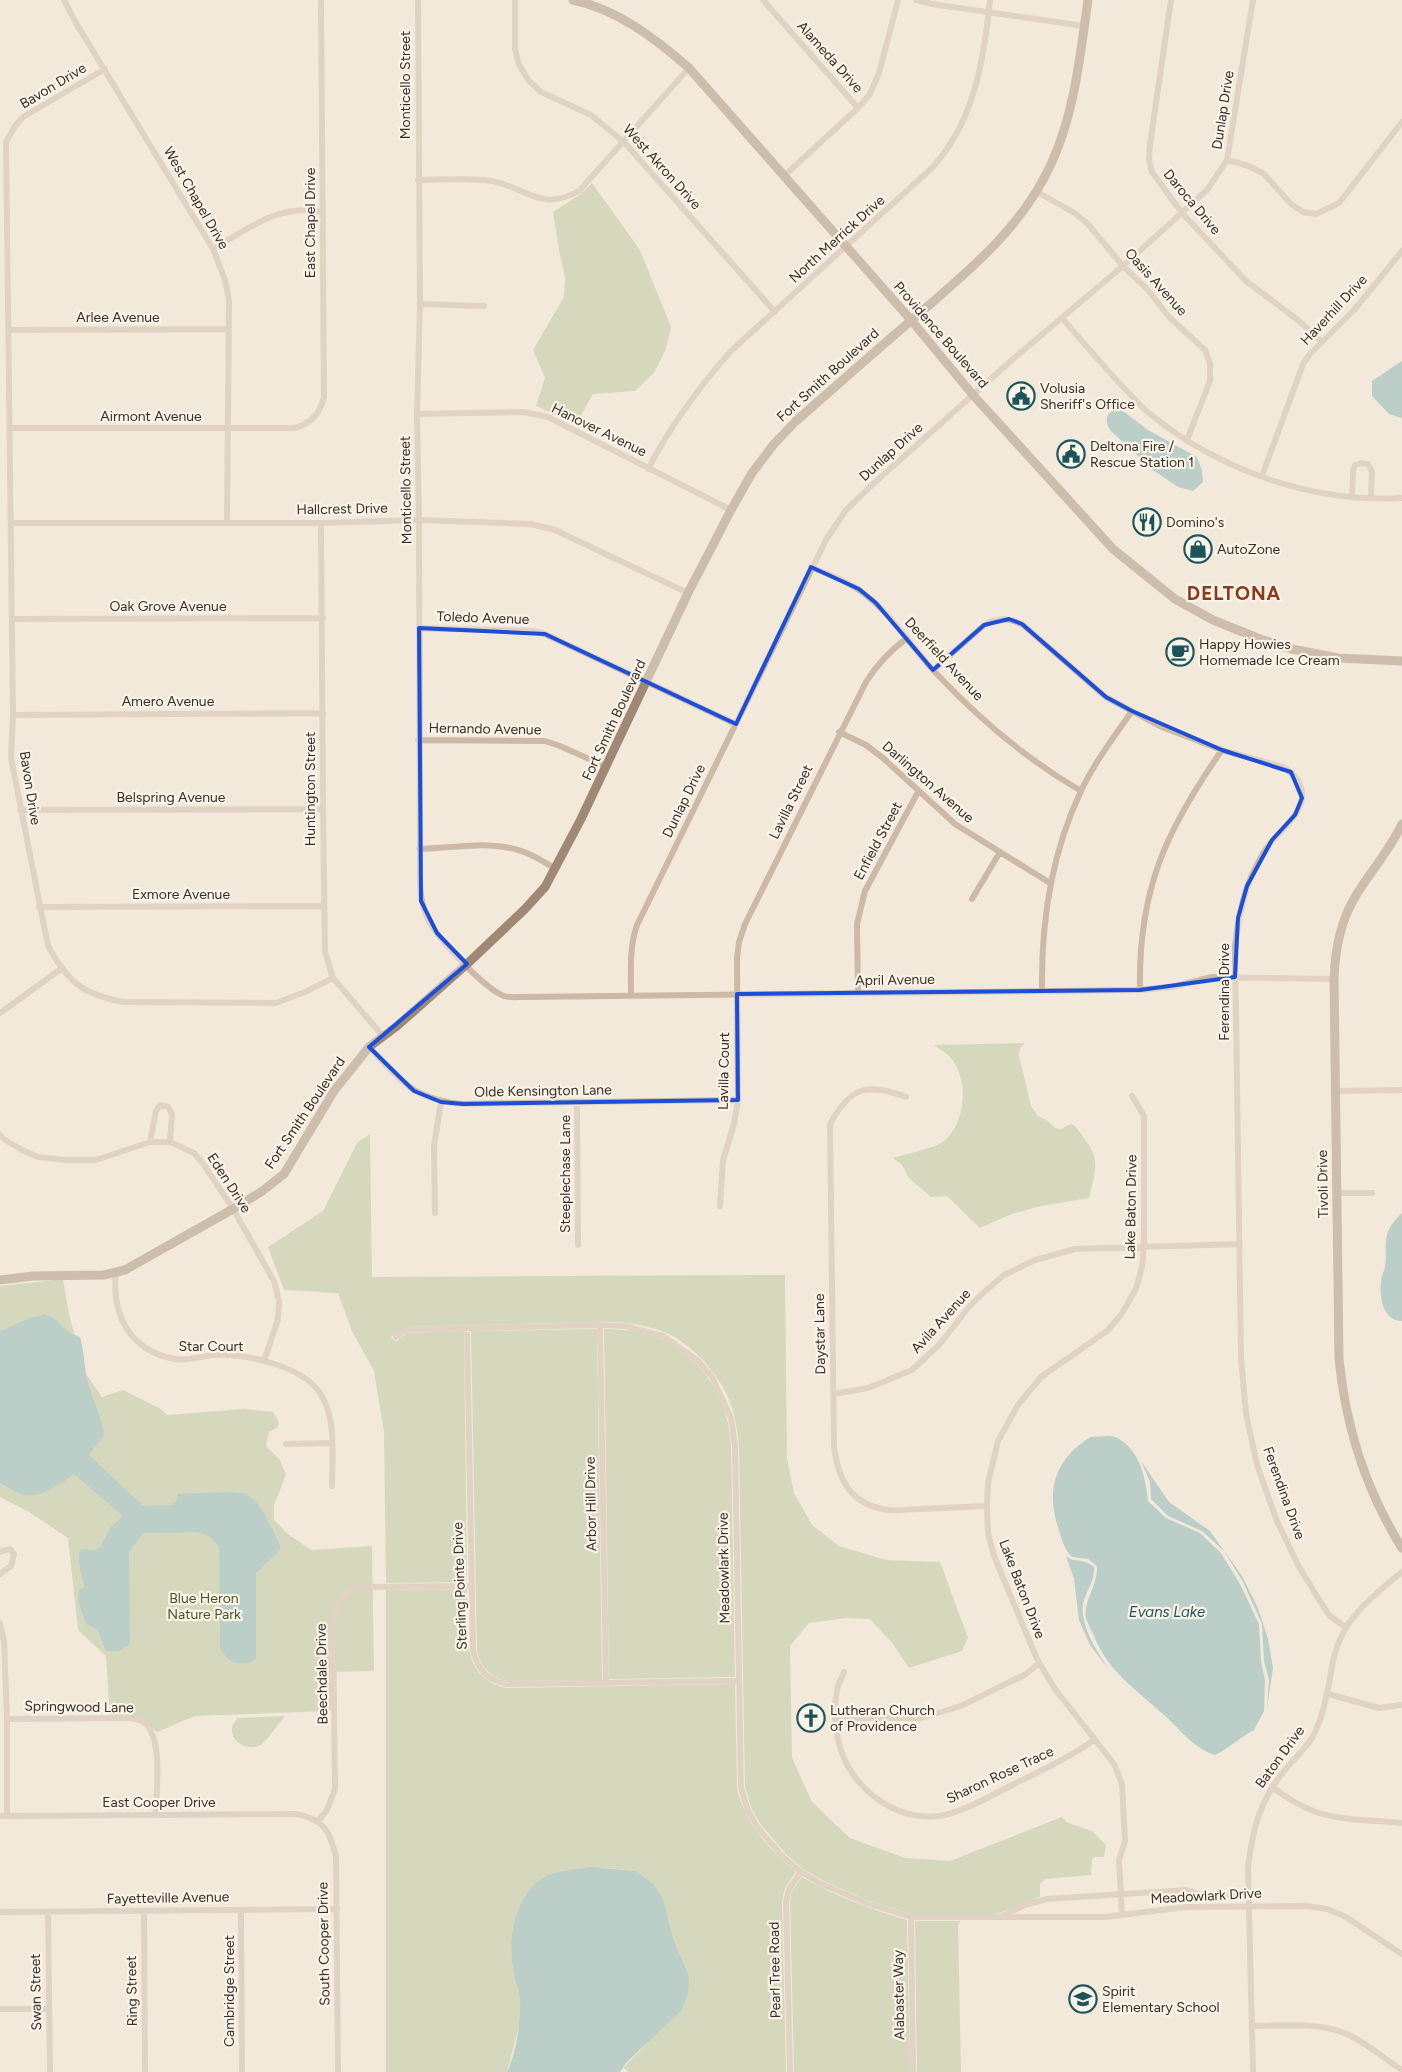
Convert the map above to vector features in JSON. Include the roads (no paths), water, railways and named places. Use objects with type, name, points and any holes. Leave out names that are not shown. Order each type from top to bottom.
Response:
[{"type":"street","name":"West Chapel Drive","points":[[64,0],[76,24],[213,249],[225,280],[228,300],[229,428],[227,522]]},
{"type":"street","name":"East Chapel Drive","points":[[292,428],[301,426],[315,417],[320,410],[324,397],[321,0]]},
{"type":"street","name":"Monticello Street","points":[[418,0],[420,304],[417,414],[420,628],[418,740],[421,901],[428,920],[437,933],[467,964]]},
{"type":"street","name":"West Akron Drive","points":[[515,0],[515,49],[519,65],[529,81],[541,92],[591,115],[624,142],[774,312]]},
{"type":"street","name":"Providence Boulevard","points":[[573,0],[590,4],[623,20],[660,43],[689,68],[911,320],[973,394],[1113,549],[1175,599],[1213,620],[1260,639],[1292,649],[1338,658],[1402,660]]},
{"type":"street","name":"Alameda Drive","points":[[763,0],[858,108]]},
{"type":"street","points":[[784,176],[858,108],[870,94],[879,73],[898,0]]},
{"type":"street","points":[[916,0],[1084,26]]},
{"type":"street","name":"North Merrick Drive","points":[[648,469],[672,426],[701,385],[731,352],[934,166],[952,141],[976,85],[984,46],[990,0]]},
{"type":"street","name":"Fort Smith Boulevard","points":[[0,1280],[33,1276],[116,1272],[140,1262],[268,1188],[284,1174],[334,1091],[369,1047],[382,1035],[397,1026],[467,964],[525,909],[545,887],[556,869],[648,681],[688,593],[752,473],[774,444],[796,421],[976,265],[1023,213],[1037,192],[1052,162],[1066,125],[1075,89],[1088,0]]},
{"type":"street","name":"Daroca Drive","points":[[1171,0],[1149,160],[1152,172],[1182,213],[1246,281],[1299,321],[1322,342]]},
{"type":"street","name":"Dunlap Drive","points":[[631,996],[630,955],[637,925],[811,567],[826,540],[846,510],[973,394],[1123,266],[1207,190],[1227,160],[1253,0]]},
{"type":"street","points":[[418,180],[485,180],[510,185],[536,198],[556,200],[567,198],[579,191],[689,68]]},
{"type":"street","name":"Bavon Drive","points":[[105,69],[23,117],[15,126],[6,142],[11,428],[13,714],[11,758],[48,946],[61,969],[78,985],[98,997],[123,1002],[276,1003],[305,992],[333,978]]},
{"type":"street","points":[[1227,160],[1249,166],[1264,174],[1291,204],[1304,212],[1316,214],[1339,203],[1402,122]]},
{"type":"street","name":"Oasis Avenue","points":[[1037,192],[1074,212],[1087,223],[1123,266],[1148,290],[1169,318],[1201,345],[1210,363],[1210,381],[1187,440]]},
{"type":"street","points":[[213,249],[272,216],[295,210],[323,212]]},
{"type":"street","name":"Haverhill Drive","points":[[1262,476],[1303,364],[1310,354],[1355,309],[1402,251]]},
{"type":"street","points":[[420,304],[484,306]]},
{"type":"street","points":[[1062,318],[1102,366],[1148,412],[1187,440],[1227,462],[1262,476],[1300,487],[1352,496],[1402,498]]},
{"type":"street","name":"Arlee Avenue","points":[[9,330],[228,329]]},
{"type":"street","name":"Hanover Avenue","points":[[417,414],[523,412],[548,417],[731,510]]},
{"type":"street","name":"Airmont Avenue","points":[[11,428],[292,428]]},
{"type":"street","points":[[1352,496],[1353,471],[1355,465],[1361,463],[1368,464],[1371,468],[1371,498]]},
{"type":"street","name":"Hallcrest Drive","points":[[11,523],[322,523],[419,520],[531,524],[555,530],[688,593]]},
{"type":"street","name":"Huntington Street","points":[[322,523],[323,809],[326,952],[328,968],[333,978],[382,1035]]},
{"type":"street","name":"Deerfield Avenue","points":[[811,567],[859,589],[876,603],[933,670],[1007,740],[1056,777],[1081,791]]},
{"type":"street","name":"Oak Grove Avenue","points":[[12,619],[323,618]]},
{"type":"street","name":"Ferendina Drive","points":[[933,670],[984,625],[993,620],[1009,619],[1022,624],[1106,697],[1162,727],[1222,750],[1284,767],[1291,772],[1301,788],[1302,798],[1295,816],[1272,840],[1257,865],[1247,886],[1238,918],[1235,947],[1235,977],[1241,1358],[1246,1413],[1258,1465],[1277,1521],[1298,1564],[1330,1616],[1345,1627]]},
{"type":"street","name":"Toledo Avenue","points":[[420,628],[532,631],[544,634],[648,681],[736,724]]},
{"type":"street","name":"Lavilla Street","points":[[737,994],[736,958],[745,924],[839,732],[875,667],[891,650],[907,638]]},
{"type":"street","points":[[1042,991],[1044,922],[1050,883],[1060,841],[1081,791],[1105,750],[1132,711]]},
{"type":"street","name":"Amero Avenue","points":[[13,714],[323,713]]},
{"type":"street","name":"Darlington Avenue","points":[[839,732],[866,745],[883,758],[955,824],[1050,883]]},
{"type":"street","name":"Hernando Avenue","points":[[418,740],[545,741],[606,767]]},
{"type":"street","points":[[1140,990],[1141,935],[1148,895],[1158,864],[1170,833],[1192,793],[1222,750]]},
{"type":"street","name":"Enfield Street","points":[[858,993],[857,924],[865,891],[918,792]]},
{"type":"street","name":"Belspring Avenue","points":[[20,810],[323,809]]},
{"type":"street","name":"Tivoli Drive","points":[[1402,824],[1355,898],[1343,923],[1335,950],[1334,979],[1339,1359],[1343,1394],[1354,1444],[1362,1469],[1390,1530],[1402,1548]]},
{"type":"street","points":[[419,849],[490,846],[510,848],[534,856],[556,869]]},
{"type":"street","points":[[972,899],[1000,852]]},
{"type":"street","name":"Exmore Avenue","points":[[39,907],[324,906]]},
{"type":"street","name":"April Avenue","points":[[467,964],[479,979],[505,996],[1140,990],[1172,987],[1212,977],[1334,979]]},
{"type":"street","points":[[0,1013],[61,969]]},
{"type":"street","name":"Lavilla Court","points":[[720,1206],[723,1160],[734,1124],[738,1100],[737,994]]},
{"type":"street","name":"Olde Kensington Lane","points":[[369,1047],[403,1083],[425,1097],[441,1102],[463,1104],[738,1100]]},
{"type":"street","name":"Daystar Lane","points":[[906,1097],[876,1088],[863,1090],[851,1095],[838,1110],[830,1124],[834,1446],[836,1467],[842,1481],[858,1500],[872,1507],[890,1510],[987,1506]]},
{"type":"street","points":[[1335,1091],[1402,1090]]},
{"type":"street","name":"Lake Baton Drive","points":[[1122,1914],[1119,1895],[1119,1860],[1125,1841],[1122,1784],[1114,1764],[1055,1689],[1039,1663],[994,1556],[988,1533],[987,1506],[988,1483],[998,1441],[1018,1405],[1040,1377],[1107,1331],[1121,1315],[1136,1289],[1142,1266],[1144,1247],[1144,1116],[1132,1096]]},
{"type":"street","points":[[435,1213],[434,1146],[441,1102]]},
{"type":"street","name":"Steeplechase Lane","points":[[577,1102],[578,1245]]},
{"type":"street","points":[[150,1142],[156,1111],[160,1105],[168,1107],[172,1114],[170,1142]]},
{"type":"street","name":"Eden Drive","points":[[0,1135],[22,1150],[38,1157],[65,1160],[96,1160],[150,1142],[170,1142],[194,1153],[233,1209],[274,1281],[279,1301],[278,1319],[264,1361]]},
{"type":"street","points":[[1336,1193],[1372,1193]]},
{"type":"street","name":"Avila Avenue","points":[[834,1394],[868,1388],[912,1370],[939,1346],[969,1307],[983,1293],[1004,1275],[1035,1260],[1075,1248],[1240,1244]]},
{"type":"street","name":"Star Court","points":[[116,1272],[114,1287],[116,1304],[123,1324],[139,1343],[156,1354],[176,1359],[235,1355],[264,1361],[292,1371],[308,1381],[320,1393],[328,1412],[332,1443],[332,1486]]},
{"type":"street","name":"Arbor Hill Drive","points":[[600,1325],[606,1683]]},
{"type":"street","name":"Meadowlark Drive","points":[[396,1337],[404,1330],[625,1326],[663,1336],[676,1343],[697,1360],[712,1377],[731,1418],[735,1446],[741,1788],[744,1800],[758,1828],[783,1856],[801,1872],[822,1884],[866,1903],[911,1918],[1105,1917],[1186,1907],[1285,1904],[1327,1909],[1346,1917],[1402,1954]]},
{"type":"street","name":"Sterling Pointe Drive","points":[[468,1328],[471,1586],[473,1652],[478,1666],[487,1677],[506,1684],[738,1681]]},
{"type":"street","points":[[286,1444],[332,1443]]},
{"type":"street","points":[[0,1552],[10,1549],[14,1554],[11,1566],[0,1574]]},
{"type":"street","name":"Baton Drive","points":[[1253,2072],[1248,1868],[1251,1842],[1257,1819],[1272,1787],[1312,1737],[1328,1694],[1334,1655],[1345,1627],[1376,1593],[1402,1572]]},
{"type":"street","name":"Beechdale Drive","points":[[318,1821],[327,1810],[335,1789],[333,1621],[340,1599],[348,1590],[358,1587],[471,1586]]},
{"type":"street","points":[[0,1623],[4,1641],[7,1719],[4,1816]]},
{"type":"street","points":[[836,1718],[921,1718],[961,1706],[1026,1674],[1039,1663]]},
{"type":"street","name":"Sharon Rose Trace","points":[[844,1672],[837,1690],[836,1718],[838,1739],[843,1758],[856,1781],[871,1796],[901,1812],[925,1816],[943,1815],[964,1809],[1073,1755],[1094,1740]]},
{"type":"street","points":[[1328,1694],[1379,1708],[1402,1705]]},
{"type":"street","name":"Springwood Lane","points":[[7,1719],[128,1718],[142,1721],[148,1727],[156,1744],[156,1815]]},
{"type":"street","points":[[1272,1787],[1296,1803],[1316,1812],[1331,1816],[1402,1823]]},
{"type":"street","name":"East Cooper Drive","points":[[4,1816],[296,1814],[318,1821]]},
{"type":"street","name":"South Cooper Drive","points":[[318,1821],[326,1829],[332,1840],[336,1857],[338,2072]]},
{"type":"street","name":"Pearl Tree Road","points":[[790,2072],[786,1901],[789,1889],[801,1872]]},
{"type":"street","name":"Meadowlark Drive","points":[[998,1918],[1025,1905],[1047,1899],[1187,1890],[1202,1895],[1248,1896]]},
{"type":"street","name":"Fayetteville Avenue","points":[[0,1912],[337,1909]]},
{"type":"street","name":"Ring Street","points":[[144,1910],[146,2072]]},
{"type":"street","name":"Cambridge Street","points":[[241,1910],[242,2072]]},
{"type":"street","name":"Swan Street","points":[[48,1912],[50,2072]]},
{"type":"street","name":"Alabaster Way","points":[[911,1918],[913,2072]]},
{"type":"street","points":[[0,2009],[49,2009]]},
{"type":"street","points":[[1252,2026],[1311,2026],[1331,2030],[1351,2036],[1402,2070]]},
{"type":"water","points":[[1402,361],[1402,418],[1389,414],[1372,396],[1372,381]]},
{"type":"water","points":[[1119,408],[1148,430],[1197,457],[1202,470],[1203,482],[1193,491],[1178,487],[1153,470],[1110,430],[1107,416]]},
{"type":"water","points":[[1402,1213],[1402,1321],[1390,1317],[1386,1313],[1381,1294],[1381,1278],[1386,1263],[1387,1235],[1395,1220]]},
{"type":"water","points":[[45,1314],[55,1319],[68,1332],[80,1337],[86,1375],[104,1435],[89,1455],[143,1506],[172,1505],[176,1502],[177,1494],[241,1493],[251,1497],[266,1516],[280,1545],[280,1550],[256,1573],[256,1658],[250,1663],[232,1662],[220,1648],[219,1546],[207,1535],[197,1532],[143,1533],[129,1552],[130,1644],[119,1651],[106,1651],[98,1630],[86,1624],[78,1602],[79,1590],[84,1587],[79,1563],[79,1552],[82,1549],[95,1550],[100,1547],[111,1527],[123,1516],[74,1474],[49,1490],[35,1495],[21,1494],[0,1483],[0,1331],[30,1318]]},
{"type":"water","name":"Evans Lake","points":[[1091,1437],[1115,1437],[1130,1448],[1140,1464],[1148,1501],[1166,1518],[1200,1533],[1221,1553],[1240,1584],[1259,1624],[1261,1661],[1265,1680],[1264,1711],[1254,1730],[1215,1755],[1200,1748],[1124,1680],[1100,1649],[1086,1618],[1087,1605],[1097,1573],[1097,1566],[1088,1559],[1072,1557],[1067,1551],[1055,1516],[1053,1489],[1061,1465],[1079,1445]]},
{"type":"water","points":[[1141,1461],[1169,1502],[1210,1531],[1242,1576],[1258,1608],[1268,1639],[1273,1668],[1267,1708],[1269,1680],[1264,1661],[1262,1624],[1243,1582],[1224,1551],[1202,1531],[1168,1516],[1151,1499],[1150,1482]]},
{"type":"water","points":[[1066,1556],[1072,1560],[1086,1562],[1094,1567],[1092,1580],[1084,1600],[1083,1618],[1090,1637],[1110,1671],[1090,1645],[1079,1620],[1074,1579]]},
{"type":"water","points":[[591,1867],[636,1871],[653,1884],[664,1901],[673,1938],[689,1976],[688,1993],[682,2010],[626,2063],[620,2072],[507,2072],[515,2047],[520,2018],[520,2001],[514,1971],[512,1942],[513,1930],[520,1906],[533,1886],[543,1878],[560,1872]]},
{"type":"place","name":"Volusia Sheriff's Office","points":[[1021,396]]},
{"type":"place","name":"Deltona Fire / Rescue Station 1","points":[[1071,454]]},
{"type":"place","name":"Domino's","points":[[1147,522]]},
{"type":"place","name":"AutoZone","points":[[1198,549]]},
{"type":"place","name":"Happy Howies Homemade Ice Cream","points":[[1180,652]]},
{"type":"place","name":"Lutheran Church of Providence","points":[[811,1718]]},
{"type":"place","name":"Spirit Elementary School","points":[[1083,1999]]},
{"type":"district","name":"DELTONA","points":[[1234,593]]},
{"type":"park label","name":"Blue Heron Nature Park","points":[[204,1606]]}]
